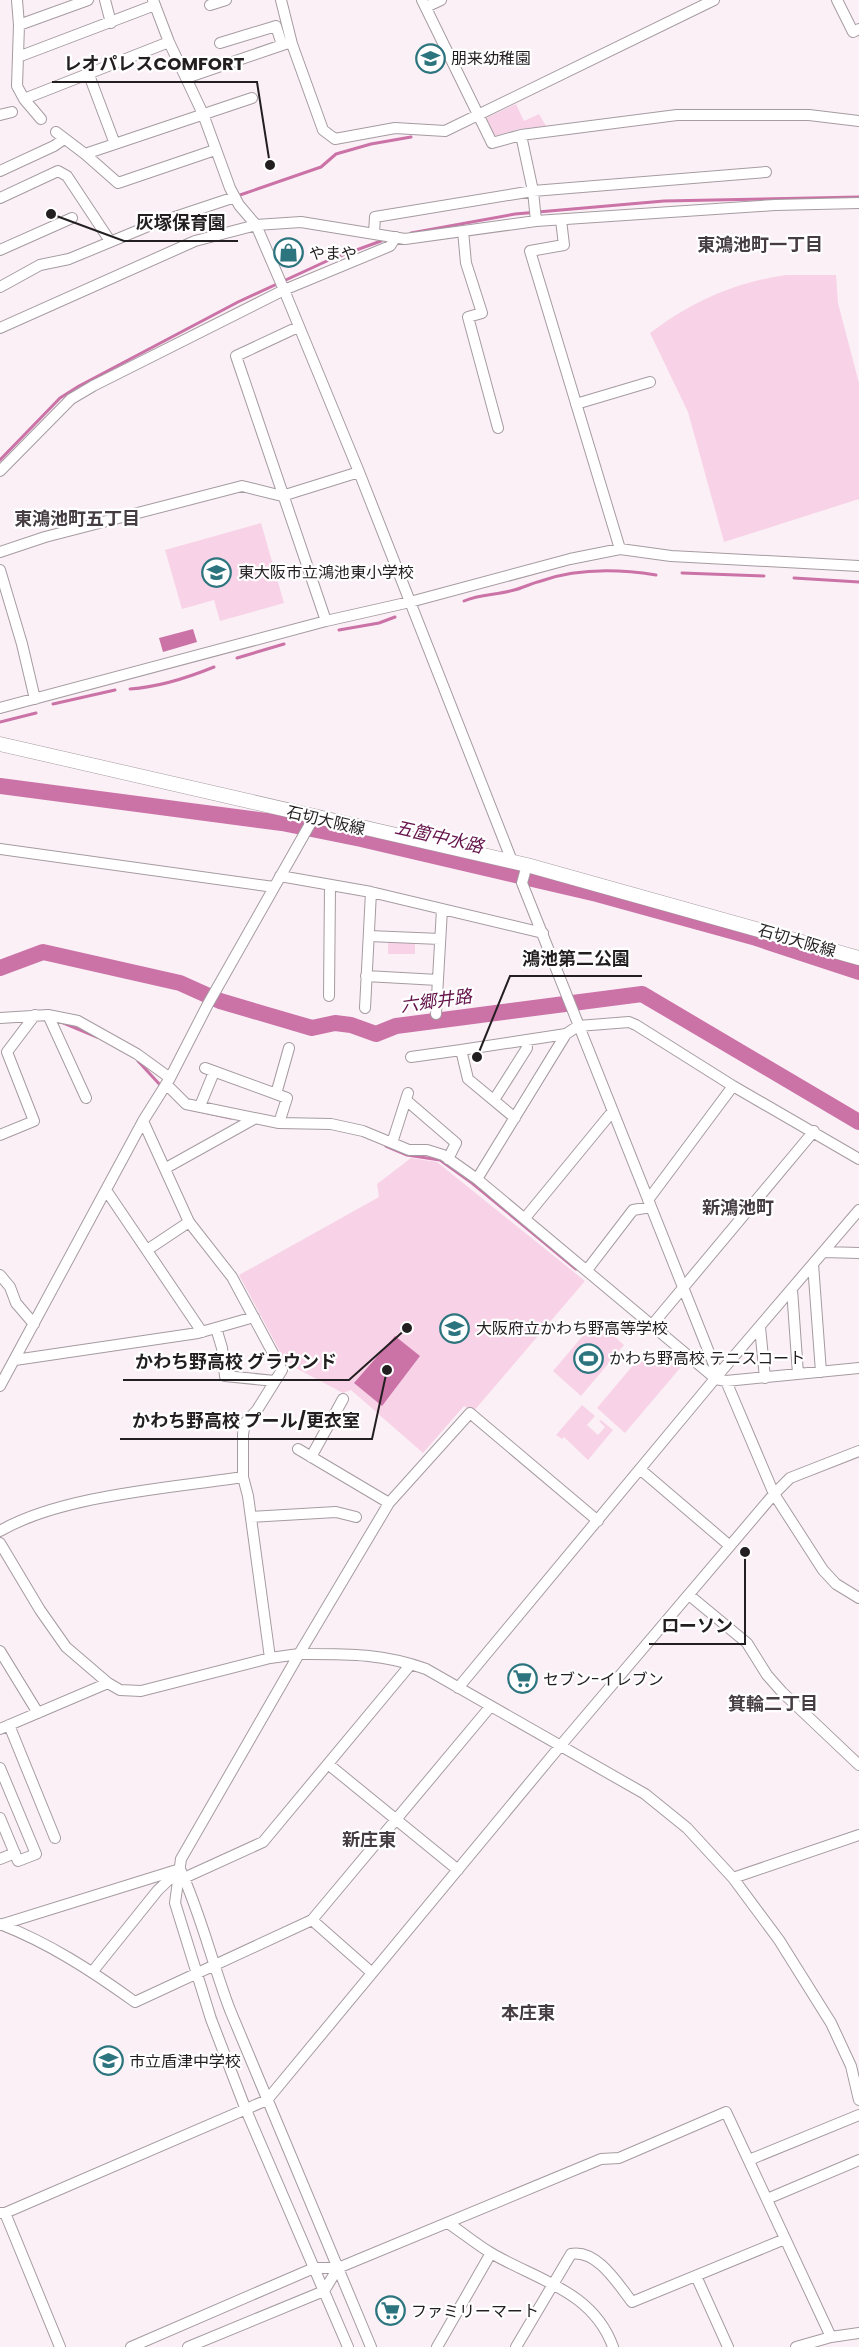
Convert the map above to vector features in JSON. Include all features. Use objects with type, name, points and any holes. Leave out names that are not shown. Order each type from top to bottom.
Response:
[{"type":"main road","name":"石切大阪線","points":[[0,744],[314,818],[512,861],[859,958]]},
{"type":"street","points":[[17,0],[19,25],[17,86],[24,99],[41,119]]},
{"type":"street","points":[[19,25],[88,0]]},
{"type":"street","points":[[105,0],[111,23]]},
{"type":"street","points":[[210,5],[226,0]]},
{"type":"street","points":[[281,0],[286,44]]},
{"type":"street","points":[[441,0],[424,4],[492,143],[521,135],[677,115],[809,115],[859,121]]},
{"type":"street","points":[[234,62],[223,41],[276,26],[323,130],[335,139],[394,128],[445,131],[714,0]]},
{"type":"street","points":[[837,0],[853,32],[859,29]]},
{"type":"street","points":[[18,57],[111,23],[154,3],[203,114],[215,150],[235,196],[256,225],[279,276],[512,861]]},
{"type":"street","points":[[24,99],[170,42]]},
{"type":"street","points":[[186,78],[286,44]]},
{"type":"street","points":[[89,75],[115,144]]},
{"type":"street","points":[[85,154],[252,98]]},
{"type":"street","points":[[0,116],[12,112]]},
{"type":"street","points":[[521,135],[533,191],[536,220]]},
{"type":"street","points":[[0,171],[54,146],[60,136],[118,183],[215,150]]},
{"type":"street","points":[[0,198],[58,171],[68,176],[110,241]]},
{"type":"street","points":[[374,233],[375,217],[533,191],[640,180],[766,172]]},
{"type":"street","points":[[0,287],[40,265],[69,259],[151,225],[235,196]]},
{"type":"street","points":[[0,328],[195,241],[256,225],[301,222],[405,239],[536,220],[775,205],[859,203]]},
{"type":"street","points":[[0,250],[72,218]]},
{"type":"street","points":[[561,220],[564,245],[530,251],[620,549]]},
{"type":"street","points":[[463,231],[466,263],[482,313],[468,317],[498,428]]},
{"type":"street","points":[[0,471],[71,399],[284,289],[390,246],[396,237]]},
{"type":"street","points":[[298,327],[236,356],[326,621]]},
{"type":"street","points":[[576,404],[650,382]]},
{"type":"street","points":[[0,552],[45,537],[242,486],[282,496],[359,472]]},
{"type":"street","points":[[0,708],[326,621],[410,602],[570,559],[620,549],[671,556],[859,566]]},
{"type":"street","points":[[0,570],[22,644],[35,699]]},
{"type":"street","points":[[0,1386],[143,1121],[168,1081],[208,1004],[314,818]]},
{"type":"street","points":[[0,838],[0,849],[274,887]]},
{"type":"street","points":[[527,865],[522,883],[650,1204],[717,1381],[774,1494],[823,1570],[836,1584],[859,1599]]},
{"type":"street","points":[[280,876],[371,892],[543,933]]},
{"type":"street","points":[[329,996],[330,885]]},
{"type":"street","points":[[365,1008],[371,892]]},
{"type":"street","points":[[436,1014],[442,909]]},
{"type":"street","points":[[369,936],[440,939]]},
{"type":"street","points":[[366,976],[438,980]]},
{"type":"street","points":[[0,1018],[35,1016],[78,1021],[137,1054],[168,1081],[186,1104],[279,1123],[331,1124],[363,1131],[409,1150],[426,1150],[448,1159],[525,1218],[717,1381],[859,1368]]},
{"type":"street","points":[[0,1136],[34,1121],[5,1060],[7,1052],[35,1016]]},
{"type":"street","points":[[49,1019],[86,1098]]},
{"type":"street","points":[[477,1179],[566,1034],[578,1026],[629,1022],[636,1024],[733,1086],[859,1159]]},
{"type":"street","points":[[411,1057],[566,1034]]},
{"type":"street","points":[[494,1100],[527,1048],[525,1040]]},
{"type":"street","points":[[276,1094],[289,1048]]},
{"type":"street","points":[[461,1050],[468,1080],[515,1118]]},
{"type":"street","points":[[201,1106],[210,1070],[286,1098],[279,1123]]},
{"type":"street","points":[[586,1270],[633,1210],[650,1204],[733,1086]]},
{"type":"street","points":[[392,1143],[407,1097],[456,1143],[448,1159]]},
{"type":"street","points":[[525,1218],[612,1113]]},
{"type":"street","points":[[166,1167],[254,1119]]},
{"type":"street","points":[[143,1121],[166,1167],[189,1222],[232,1277],[282,1370],[257,1410],[245,1423],[243,1434],[243,1477],[251,1517],[270,1658]]},
{"type":"street","points":[[652,1325],[814,1131]]},
{"type":"street","points":[[106,1190],[202,1332]]},
{"type":"street","points":[[458,1688],[859,1210]]},
{"type":"street","points":[[147,1250],[189,1222]]},
{"type":"street","points":[[824,1252],[859,1253]]},
{"type":"street","points":[[813,1264],[821,1372]]},
{"type":"street","points":[[0,1275],[10,1287],[16,1304],[34,1324]]},
{"type":"street","points":[[792,1288],[798,1374]]},
{"type":"street","points":[[15,1360],[202,1332],[254,1317]]},
{"type":"street","points":[[760,1327],[765,1378]]},
{"type":"street","points":[[216,1328],[222,1348],[225,1376],[275,1381]]},
{"type":"street","points":[[311,1456],[343,1399]]},
{"type":"street","points":[[348,2347],[246,2110],[211,2019],[175,1903],[182,1874],[181,1859],[389,1503],[470,1413],[598,1521]]},
{"type":"street","points":[[298,1449],[389,1503]]},
{"type":"street","points":[[60,2347],[3,2213],[267,2100],[371,1972],[774,1494],[790,1478],[859,1451]]},
{"type":"street","points":[[641,1470],[730,1546]]},
{"type":"street","points":[[0,1531],[16,1522],[108,1497],[243,1477]]},
{"type":"street","points":[[251,1517],[336,1512],[356,1516]]},
{"type":"street","points":[[0,1543],[40,1610],[66,1647],[108,1683],[120,1690],[141,1691],[270,1658],[299,1654],[359,1653],[426,1669],[645,1794],[687,1828],[733,1878],[779,1940],[855,2064],[859,2100]]},
{"type":"street","points":[[689,1595],[747,1643],[767,1675],[782,1692],[859,1765]]},
{"type":"street","points":[[0,1651],[38,1713]]},
{"type":"street","points":[[0,1925],[182,1874],[263,1842],[411,1664]]},
{"type":"street","points":[[55,1838],[5,1727],[108,1683]]},
{"type":"street","points":[[0,1925],[48,1945],[93,1971],[135,2002],[312,1920],[490,1707]]},
{"type":"street","points":[[0,1757],[2,1762],[0,1762]]},
{"type":"street","points":[[328,1764],[458,1870]]},
{"type":"street","points":[[0,1768],[36,1854],[18,1861],[0,1818]]},
{"type":"street","points":[[733,1878],[859,1835]]},
{"type":"street","points":[[0,1859],[15,1853]]},
{"type":"street","points":[[182,1874],[195,1902],[213,1965],[371,2347]]},
{"type":"street","points":[[93,1971],[158,1890],[182,1874]]},
{"type":"street","points":[[312,1920],[371,1972]]},
{"type":"street","points":[[131,2347],[314,2268],[338,2268],[601,2159],[619,2158],[726,2112],[831,2337]]},
{"type":"street","points":[[749,2160],[859,2115]]},
{"type":"street","points":[[767,2199],[859,2160]]},
{"type":"street","points":[[448,2223],[491,2253],[554,2284],[589,2307],[603,2324],[612,2347]]},
{"type":"street","points":[[516,2347],[571,2254],[579,2253],[601,2265],[632,2302],[784,2239]]},
{"type":"street","points":[[437,2347],[491,2253]]},
{"type":"street","points":[[188,2347],[324,2291],[338,2268]]},
{"type":"street","points":[[696,2276],[728,2347]]},
{"type":"street","points":[[796,2347],[831,2337],[859,2333]]},
{"type":"shaded area","points":[[516,104],[524,121],[539,114],[546,126],[519,129],[494,136],[484,119]]},
{"type":"shaded area","points":[[786,275],[836,275],[838,303],[859,383],[859,499],[724,542],[688,412],[650,333],[714,295],[748,283]]},
{"type":"shaded area","points":[[261,523],[284,603],[220,621],[214,600],[182,609],[165,550]]},
{"type":"shaded area","points":[[193,629],[197,642],[163,652],[159,638]]},
{"type":"shaded area","points":[[388,940],[415,940],[415,954],[388,954]]},
{"type":"shaded area","name":"大阪府立かわち野高等学校","points":[[411,1158],[437,1162],[585,1281],[473,1412],[464,1406],[423,1453],[351,1390],[343,1393],[286,1363],[239,1275],[379,1197],[377,1184]]},
{"type":"shaded area","name":"かわち野高校 テニスコート","points":[[596,1320],[624,1345],[581,1396],[553,1371]]},
{"type":"shaded area","points":[[395,1336],[420,1356],[382,1406],[354,1383]]},
{"type":"shaded area","points":[[640,1357],[675,1362],[681,1367],[625,1433],[597,1408]]},
{"type":"shaded area","points":[[582,1405],[595,1416],[587,1425],[598,1435],[605,1427],[599,1421],[601,1420],[613,1430],[588,1460],[564,1437],[562,1439],[556,1435]]},
{"type":"waterway","points":[[240,195],[321,167],[336,154],[371,144],[411,137]]},
{"type":"waterway","points":[[411,233],[515,214],[664,201],[859,197]]},
{"type":"waterway","points":[[0,460],[60,398],[79,386],[238,302],[329,260],[381,241]]},
{"type":"waterway","points":[[464,601],[508,592],[569,574],[613,571],[656,575]]},
{"type":"waterway","points":[[682,573],[764,576]]},
{"type":"waterway","points":[[794,578],[859,582]]},
{"type":"waterway","points":[[339,630],[379,623],[395,617]]},
{"type":"waterway","points":[[237,658],[284,644]]},
{"type":"waterway","points":[[130,689],[173,681],[214,667]]},
{"type":"waterway","points":[[53,704],[115,690]]},
{"type":"waterway","points":[[0,722],[36,713]]},
{"type":"waterway","name":"五箇中水路","points":[[0,786],[282,823],[361,839],[597,894],[753,937],[859,972]]},
{"type":"waterway","name":"六郷井路","points":[[0,968],[43,952],[180,983],[220,1001],[312,1028],[335,1023],[351,1025],[376,1034],[396,1026],[642,994],[859,1122]]},
{"type":"waterway","points":[[61,1022],[97,1037]]},
{"type":"waterway","points":[[138,1061],[162,1087]]},
{"type":"waterway","points":[[190,1109],[231,1118]]},
{"type":"waterway","points":[[386,1146],[407,1155],[440,1160],[472,1183],[576,1269]]},
{"type":"place","name":"朋来幼稚園","points":[[430,58]]},
{"type":"place","name":"レオパレスCOMFORT","points":[[270,165]]},
{"type":"place","name":"灰塚保育園","points":[[51,214]]},
{"type":"place","name":"やまや","points":[[288,253]]},
{"type":"place","name":"東大阪市立鴻池東小学校","points":[[217,572]]},
{"type":"place","name":"鴻池第二公園","points":[[477,1057]]},
{"type":"place","name":"かわち野高校 グラウンド","points":[[407,1328]]},
{"type":"place","name":"大阪府立かわち野高等学校","points":[[455,1328]]},
{"type":"place","name":"かわち野高校 テニスコート","points":[[588,1358]]},
{"type":"place","name":"かわち野高校 プール/更衣室","points":[[387,1370]]},
{"type":"place","name":"ローソン","points":[[745,1552]]},
{"type":"place","name":"セブン-イレブン","points":[[522,1679]]},
{"type":"place","name":"市立盾津中学校","points":[[108,2061]]},
{"type":"place","name":"ファミリーマート","points":[[390,2311]]},
{"type":"district","name":"東鴻池町一丁目","points":[[760,245]]},
{"type":"district","name":"東鴻池町五丁目","points":[[77,519]]},
{"type":"district","name":"新鴻池町","points":[[738,1208]]},
{"type":"district","name":"箕輪二丁目","points":[[773,1704]]},
{"type":"district","name":"新庄東","points":[[369,1840]]},
{"type":"district","name":"本庄東","points":[[528,2013]]}]
